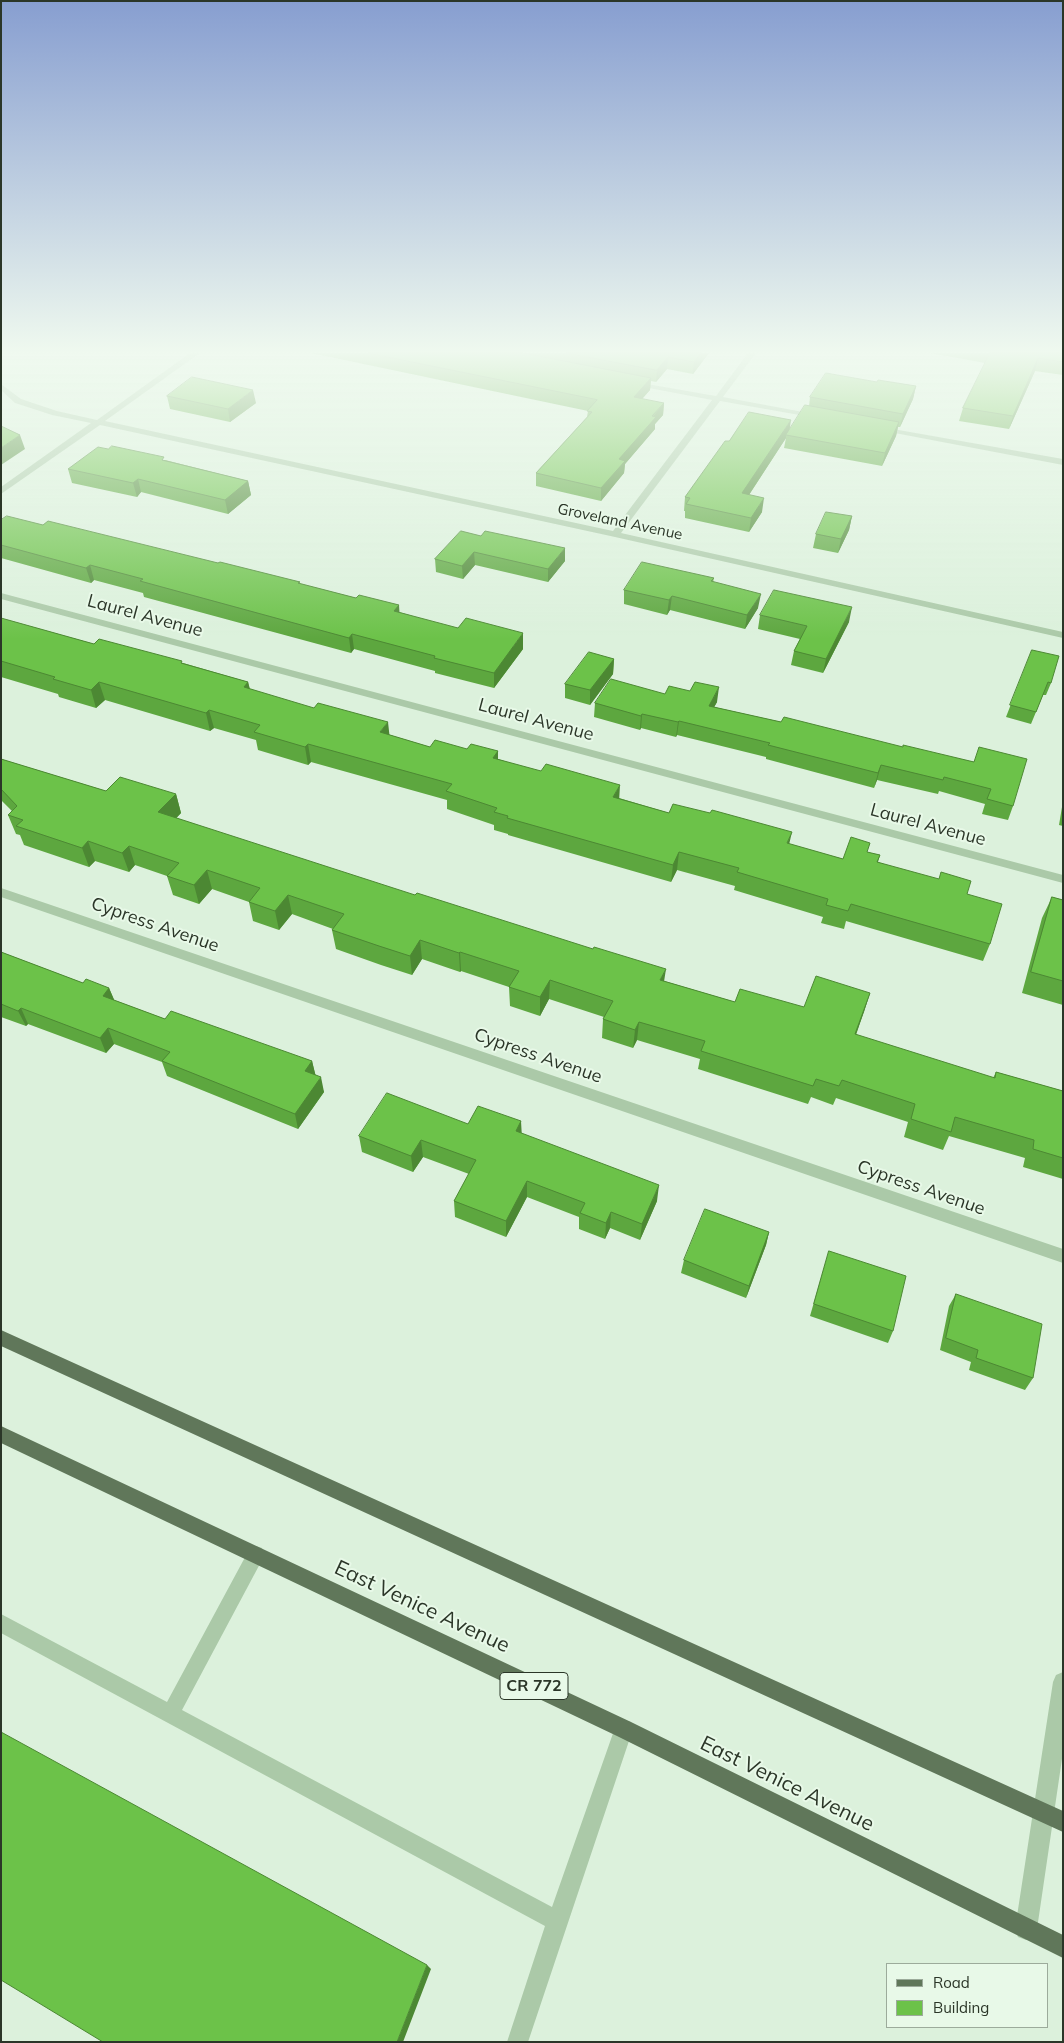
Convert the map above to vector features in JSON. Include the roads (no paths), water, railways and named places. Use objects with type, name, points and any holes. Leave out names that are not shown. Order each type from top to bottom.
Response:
[{"type":"main road","points":[[2,1341],[1063,1822]]},
{"type":"main road","name":"East Venice Avenue","points":[[1,1434],[624,1729],[1063,1947]]},
{"type":"street","points":[[1,491],[60,448]]},
{"type":"street","name":"Groveland Avenue","points":[[219,448],[615,534],[1063,635]]},
{"type":"street","points":[[615,534],[681,448]]},
{"type":"street","points":[[988,448],[1063,462]]},
{"type":"street","name":"Laurel Avenue","points":[[1,596],[1063,879]]},
{"type":"street","name":"Cypress Avenue","points":[[1,892],[1063,1256]]},
{"type":"street","points":[[1026,1929],[1063,1682]]},
{"type":"lane","points":[[171,1713],[256,1554]]},
{"type":"lane","points":[[1,1624],[558,1921]]},
{"type":"lane","points":[[517,2042],[624,1729]]}]
